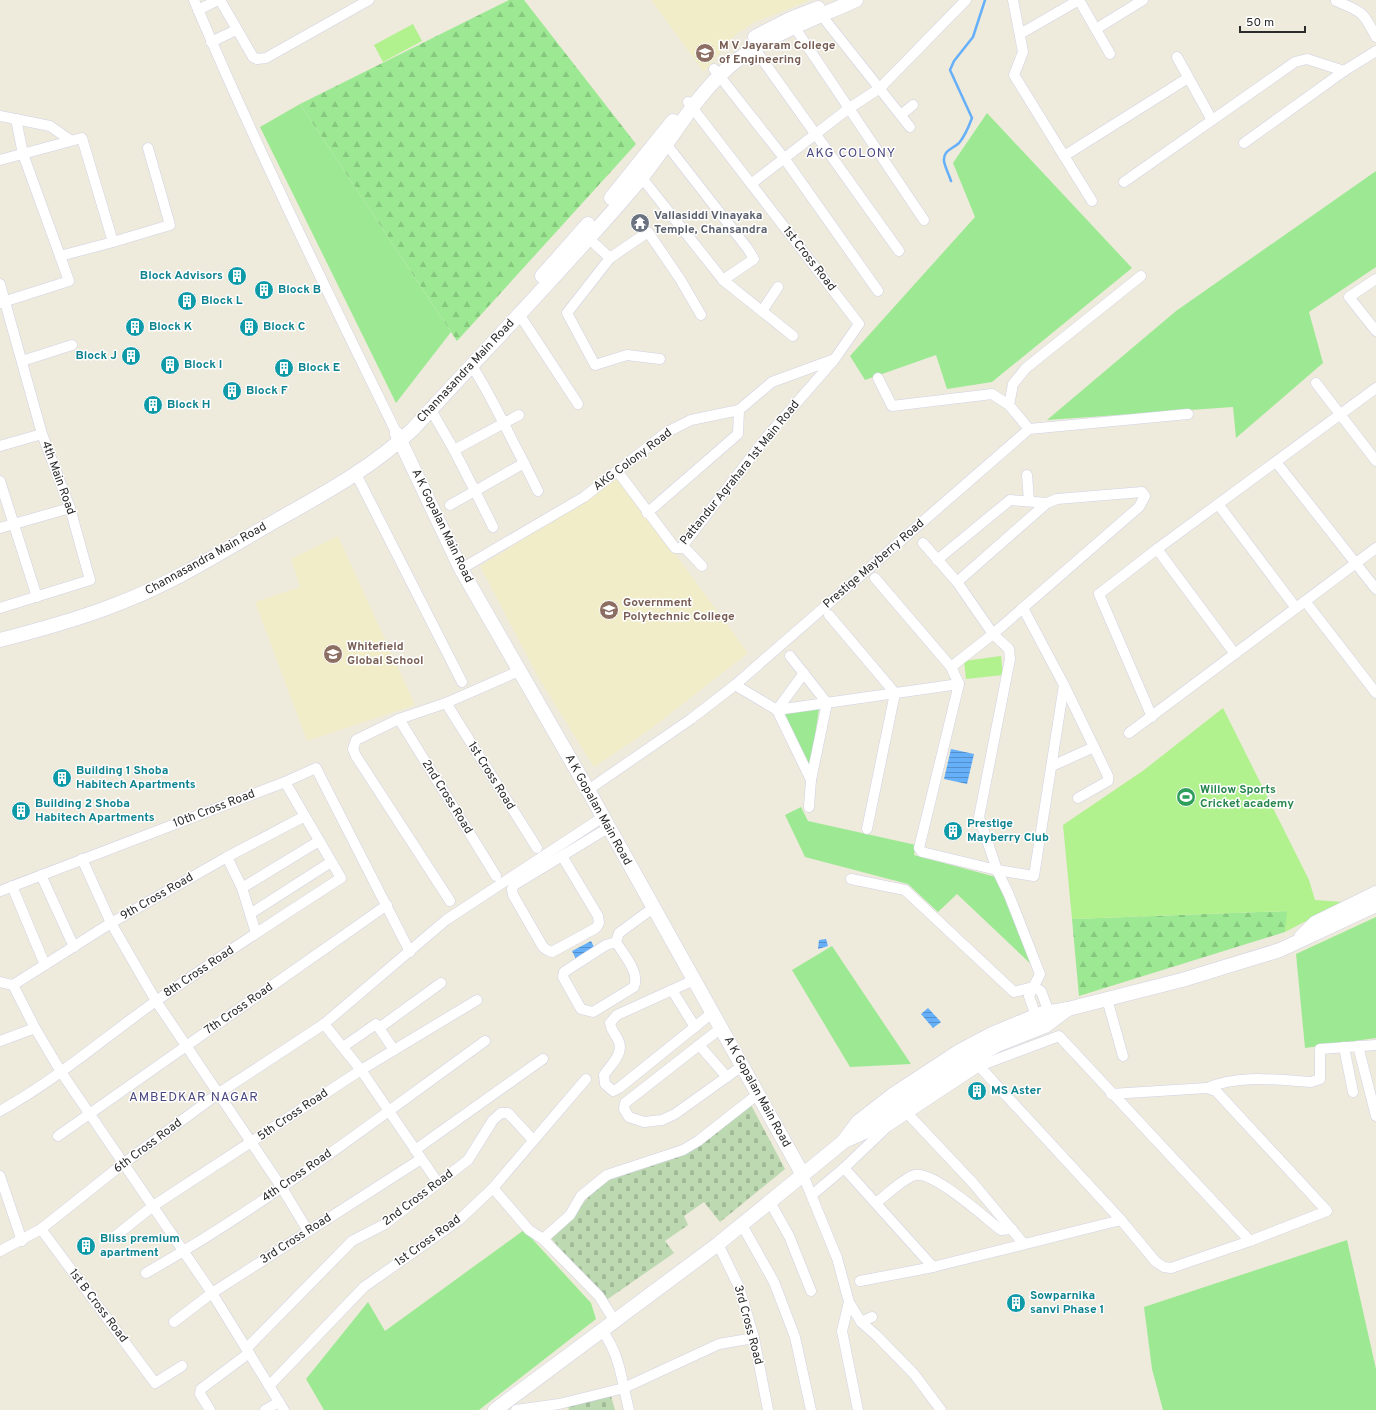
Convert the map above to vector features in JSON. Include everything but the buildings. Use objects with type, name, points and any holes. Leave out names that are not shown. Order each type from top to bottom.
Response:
[{"type":"main road","name":"Channasandra Main Road","points":[[717,72],[792,23],[834,0]]},
{"type":"main road","name":"Channasandra Main Road","points":[[0,631],[128,600],[174,579],[356,474],[398,436],[430,410],[519,314],[585,236],[624,184],[717,72],[748,40],[792,23],[822,16],[856,0]]},
{"type":"main road","name":"Channasandra Main Road","points":[[0,640],[79,612],[169,571],[353,466],[398,436],[422,407],[642,178],[667,145],[690,105]]},
{"type":"main road","name":"A K Gopalan Main Road","points":[[398,436],[461,569],[588,790],[803,1175]]},
{"type":"main road","points":[[1296,942],[1315,923],[1376,893]]},
{"type":"main road","points":[[500,1410],[614,1320],[718,1244],[843,1142],[867,1131],[902,1104],[973,1057],[1068,1009],[1182,980],[1280,950],[1376,906]]},
{"type":"street","points":[[194,0],[211,42],[294,224],[398,436]]},
{"type":"street","points":[[198,10],[219,0],[253,58],[262,59],[368,0]]},
{"type":"street","points":[[751,184],[848,109],[880,88],[966,0]]},
{"type":"street","points":[[1013,0],[1023,52],[1014,75],[1092,201]]},
{"type":"street","points":[[1020,34],[1079,0],[1110,54]]},
{"type":"street","points":[[1096,29],[1140,1]]},
{"type":"street","points":[[1336,1],[1366,17],[1376,37]]},
{"type":"street","points":[[822,16],[910,128]]},
{"type":"street","points":[[792,23],[848,109],[924,220]]},
{"type":"street","points":[[211,42],[236,30]]},
{"type":"street","points":[[754,48],[899,251]]},
{"type":"street","points":[[1244,143],[1344,71],[1376,51]]},
{"type":"street","points":[[1176,57],[1212,120]]},
{"type":"street","points":[[1124,182],[1295,62],[1307,58],[1344,71]]},
{"type":"street","points":[[717,72],[784,158],[878,291]]},
{"type":"street","points":[[1064,156],[1188,78]]},
{"type":"street","name":"1st Cross Road","points":[[690,105],[859,324],[834,360]]},
{"type":"street","points":[[901,115],[913,105]]},
{"type":"street","points":[[0,116],[50,126],[70,140]]},
{"type":"street","points":[[2,302],[69,281],[23,154],[16,119]]},
{"type":"street","points":[[0,160],[82,138],[113,242]]},
{"type":"street","points":[[667,145],[748,249],[754,259],[723,280]]},
{"type":"street","points":[[60,256],[113,242],[170,224],[148,148]]},
{"type":"street","points":[[642,178],[723,280],[793,336]]},
{"type":"street","points":[[660,359],[627,356],[595,365],[567,313],[610,258],[648,232],[680,279],[701,315]]},
{"type":"street","points":[[585,236],[610,258]]},
{"type":"street","points":[[1009,405],[1014,384],[1026,368],[1141,276]]},
{"type":"street","points":[[1376,279],[1349,297],[1376,331]]},
{"type":"street","name":"4th Main Road","points":[[0,284],[2,302],[22,361],[42,434],[70,508],[90,580],[0,608]]},
{"type":"street","points":[[762,311],[778,287]]},
{"type":"street","points":[[519,314],[578,404]]},
{"type":"street","points":[[22,361],[72,345]]},
{"type":"street","name":"AKG Colony Road","points":[[461,569],[584,497],[618,472],[667,432],[691,420],[739,410],[772,382],[834,360]]},
{"type":"street","name":"Pattandur Agrahara 1st Main Road","points":[[618,472],[647,513],[675,548],[681,548],[765,438],[834,360]]},
{"type":"street","points":[[472,366],[538,491]]},
{"type":"street","points":[[878,378],[892,406],[992,394],[1009,405],[1029,429],[1188,414]]},
{"type":"street","points":[[1316,383],[1342,414],[1376,461]]},
{"type":"street","points":[[1152,717],[1099,594],[1157,549],[1376,388]]},
{"type":"street","points":[[430,410],[454,450],[493,527]]},
{"type":"street","points":[[647,513],[738,434],[739,410]]},
{"type":"street","points":[[454,450],[519,415]]},
{"type":"street","name":"Prestige Mayberry Road","points":[[588,790],[691,719],[735,685],[1029,429]]},
{"type":"street","points":[[0,446],[42,434]]},
{"type":"street","points":[[1276,462],[1376,589]]},
{"type":"street","points":[[450,505],[524,463]]},
{"type":"street","points":[[356,474],[462,682]]},
{"type":"street","points":[[1027,475],[1029,501]]},
{"type":"street","points":[[0,481],[37,597]]},
{"type":"street","points":[[951,667],[993,634],[1139,507],[1145,496],[1142,492],[1057,499],[1047,503],[957,582]]},
{"type":"street","points":[[937,560],[1010,500],[1047,503]]},
{"type":"street","points":[[1218,504],[1296,608]]},
{"type":"street","points":[[0,528],[70,508]]},
{"type":"street","points":[[924,542],[937,560],[957,582],[993,634],[1009,649],[1010,659],[979,817],[997,870],[1010,895],[1040,974],[1029,996],[1044,1020]]},
{"type":"street","points":[[683,546],[702,566]]},
{"type":"street","points":[[1129,733],[1376,548]]},
{"type":"street","points":[[1157,549],[1235,654]]},
{"type":"street","points":[[875,578],[951,667],[959,684],[919,848],[922,852],[997,870],[1034,876],[1064,685]]},
{"type":"street","points":[[1305,601],[1376,693]]},
{"type":"street","points":[[1023,608],[1064,685],[1108,779],[1078,798]]},
{"type":"street","points":[[829,615],[895,693]]},
{"type":"street","points":[[790,656],[827,703],[811,780],[809,807]]},
{"type":"street","points":[[450,901],[356,756],[353,749],[356,740],[399,719],[446,703],[519,671]]},
{"type":"street","points":[[777,710],[804,673]]},
{"type":"street","points":[[777,710],[959,684]]},
{"type":"street","points":[[735,685],[777,710],[811,780]]},
{"type":"street","points":[[867,829],[895,693]]},
{"type":"street","name":"1st Cross Road","points":[[446,703],[537,848]]},
{"type":"street","name":"2nd Cross Road","points":[[399,719],[496,876]]},
{"type":"street","points":[[1052,766],[1094,747]]},
{"type":"street","name":"10th Cross Road","points":[[0,891],[285,782],[316,768],[387,906]]},
{"type":"street","points":[[250,914],[331,862],[285,782]]},
{"type":"street","name":"9th Cross Road","points":[[13,985],[111,923],[227,857],[305,816]]},
{"type":"street","points":[[562,856],[598,916],[598,923],[596,928],[552,952],[543,947],[513,895],[512,889],[514,885],[562,856],[606,822]]},
{"type":"street","name":"6th Cross Road","points":[[0,1251],[22,1241],[41,1229],[124,1163],[219,1093],[324,1024],[446,920],[606,822]]},
{"type":"street","points":[[242,888],[319,841]]},
{"type":"street","points":[[227,857],[242,888],[256,933]]},
{"type":"street","points":[[82,860],[111,923],[156,1001],[282,1188],[308,1232]]},
{"type":"street","name":"8th Cross Road","points":[[0,1111],[61,1072],[156,1001],[256,933],[341,878],[331,862]]},
{"type":"street","points":[[41,875],[74,947]]},
{"type":"street","points":[[851,879],[905,890],[1014,992],[1033,987],[1041,991],[1044,1020]]},
{"type":"street","points":[[12,886],[45,965]]},
{"type":"street","points":[[387,906],[410,952]]},
{"type":"street","name":"7th Cross Road","points":[[58,1136],[387,906]]},
{"type":"street","points":[[616,942],[619,933],[654,908]]},
{"type":"street","points":[[616,942],[636,974],[634,987],[592,1012],[582,1010],[563,977],[564,972],[606,945],[616,942]]},
{"type":"street","points":[[694,980],[617,1016],[610,1023],[611,1029],[618,1039],[621,1049],[620,1054],[604,1075],[605,1084],[614,1091],[619,1088],[712,1013]]},
{"type":"street","points":[[0,982],[13,985],[35,1028],[61,1072],[91,1113],[212,1293],[282,1406],[265,1410]]},
{"type":"street","points":[[379,1028],[441,983]]},
{"type":"street","points":[[672,990],[695,1027]]},
{"type":"street","points":[[1107,999],[1123,1056]]},
{"type":"street","name":"5th Cross Road","points":[[113,1238],[153,1206],[361,1070],[477,1000]]},
{"type":"street","points":[[324,1024],[361,1070],[438,1183]]},
{"type":"street","points":[[343,1048],[376,1024],[394,1050]]},
{"type":"street","points":[[0,1041],[35,1028]]},
{"type":"street","points":[[721,1028],[625,1103],[624,1109],[629,1117],[644,1122],[662,1120],[675,1114],[742,1066]]},
{"type":"street","points":[[812,1195],[844,1168],[887,1127],[907,1113],[973,1057],[1059,1036],[1111,1094],[1250,1241]]},
{"type":"street","name":"4th Cross Road","points":[[146,1273],[184,1251],[282,1188],[389,1112],[485,1041]]},
{"type":"street","points":[[1111,1094],[1207,1088],[1222,1082],[1250,1079],[1311,1082],[1320,1079],[1320,1048],[1376,1044]]},
{"type":"street","points":[[699,1045],[727,1077]]},
{"type":"street","points":[[1358,1046],[1376,1116]]},
{"type":"street","points":[[1344,1047],[1353,1092]]},
{"type":"street","points":[[973,1057],[1121,1220],[1156,1262],[1171,1268],[1250,1241],[1327,1211],[1220,1094],[1207,1088]]},
{"type":"street","points":[[415,1150],[543,1060]]},
{"type":"street","name":"1st Cross Road","points":[[269,1386],[364,1287],[460,1220],[493,1188],[586,1079]]},
{"type":"street","points":[[543,1239],[570,1215],[581,1196],[607,1175],[683,1150],[698,1141],[758,1094]]},
{"type":"street","name":"2nd Cross Road","points":[[210,1410],[200,1394],[200,1389],[248,1350],[352,1241],[385,1224],[468,1160],[493,1120],[501,1113],[508,1113],[533,1140]]},
{"type":"street","points":[[907,1113],[973,1183],[1023,1243]]},
{"type":"street","name":"3rd Cross Road","points":[[174,1322],[212,1293],[421,1159]]},
{"type":"street","points":[[844,1168],[933,1267]]},
{"type":"street","points":[[803,1175],[837,1258],[849,1302],[860,1322],[877,1336],[914,1374],[941,1410]]},
{"type":"street","points":[[876,1203],[914,1175],[925,1175],[940,1182],[1001,1230],[1012,1229]]},
{"type":"street","points":[[0,1176],[22,1241]]},
{"type":"street","points":[[493,1188],[529,1230],[543,1239],[599,1296],[614,1320]]},
{"type":"street","points":[[770,1202],[789,1236],[811,1291]]},
{"type":"street","points":[[860,1281],[933,1267],[1023,1243],[1121,1220]]},
{"type":"street","points":[[742,1225],[774,1282],[795,1337],[811,1410]]},
{"type":"street","name":"1st B Cross Road","points":[[41,1229],[155,1383],[182,1366]]},
{"type":"street","name":"3rd Cross Road","points":[[718,1244],[739,1287],[754,1338],[768,1410]]},
{"type":"street","points":[[849,1302],[842,1331],[858,1410]]},
{"type":"street","points":[[860,1322],[872,1317]]},
{"type":"street","points":[[602,1330],[614,1349],[619,1361],[629,1410]]},
{"type":"street","points":[[516,1410],[554,1407],[624,1388],[719,1344],[754,1338]]},
{"type":"shaded area","name":"M V Jayaram College of Engineering","points":[[651,0],[810,0],[755,22],[735,35],[704,72]]},
{"type":"shaded area","name":"Government Polytechnic College","points":[[618,476],[748,653],[652,728],[594,767],[538,677],[480,566],[568,512]]},
{"type":"shaded area","name":"Whitefield Global School","points":[[338,536],[415,705],[307,741],[255,602],[300,587],[291,559]]},
{"type":"green space","points":[[509,0],[524,0],[636,144],[457,341],[300,104]]},
{"type":"green space","points":[[413,24],[422,41],[383,62],[374,45]]},
{"type":"green space","points":[[300,104],[451,332],[396,403],[260,127]]},
{"type":"green space","points":[[987,113],[1132,268],[992,382],[947,389],[936,355],[865,380],[850,356],[975,217],[953,163]]},
{"type":"green space","points":[[1376,171],[1376,267],[1309,312],[1323,363],[1236,438],[1233,407],[1047,420],[1176,311]]},
{"type":"green space","points":[[1001,656],[1003,675],[966,679],[964,661]]},
{"type":"green space","name":"Willow Sports Cricket academy","points":[[1223,708],[1309,880],[1315,900],[1343,902],[1285,932],[1287,911],[1072,919],[1063,825],[1144,770]]},
{"type":"green space","points":[[819,709],[810,769],[784,714]]},
{"type":"green space","points":[[801,807],[808,821],[916,845],[914,855],[996,877],[1035,968],[957,894],[938,912],[908,884],[805,857],[785,815]]},
{"type":"green space","points":[[1288,911],[1285,932],[1079,996],[1072,919]]},
{"type":"green space","points":[[1376,917],[1376,1038],[1305,1048],[1296,954]]},
{"type":"green space","points":[[832,946],[911,1064],[850,1067],[792,970]]},
{"type":"green space","points":[[750,1103],[785,1169],[720,1222],[704,1202],[684,1216],[688,1225],[665,1241],[674,1253],[605,1301],[551,1238],[572,1219],[584,1202],[603,1182],[657,1164],[700,1145]]},
{"type":"green space","points":[[524,1230],[591,1303],[596,1319],[479,1410],[324,1410],[306,1379],[368,1302],[385,1331]]},
{"type":"green space","points":[[1347,1240],[1376,1369],[1376,1410],[1163,1410],[1152,1369],[1144,1307]]},
{"type":"green space","points":[[611,1396],[615,1410],[569,1410],[568,1404]]},
{"type":"water","points":[[951,749],[974,754],[967,784],[944,779]]},
{"type":"water","points":[[826,939],[828,946],[818,949],[819,940]]},
{"type":"water","points":[[591,941],[595,949],[576,959],[572,951]]},
{"type":"water","points":[[928,1008],[941,1022],[933,1028],[921,1014]]},
{"type":"waterway","points":[[951,181],[944,157],[949,150],[959,143],[967,131],[972,118],[950,70],[954,61],[973,37],[985,0]]},
{"type":"place","name":"M V Jayaram College of Engineering","points":[[705,53]]},
{"type":"place","name":"Vallasiddi Vinayaka Temple, Chansandra","points":[[640,223]]},
{"type":"place","name":"Block Advisors","points":[[237,276]]},
{"type":"place","name":"Block B","points":[[264,290]]},
{"type":"place","name":"Block L","points":[[187,301]]},
{"type":"place","name":"Block K","points":[[135,327]]},
{"type":"place","name":"Block C","points":[[249,327]]},
{"type":"place","name":"Block J","points":[[131,356]]},
{"type":"place","name":"Block I","points":[[170,365]]},
{"type":"place","name":"Block E","points":[[284,368]]},
{"type":"place","name":"Block F","points":[[232,391]]},
{"type":"place","name":"Block H","points":[[153,405]]},
{"type":"place","name":"Government Polytechnic College","points":[[609,610]]},
{"type":"place","name":"Whitefield Global School","points":[[333,654]]},
{"type":"place","name":"Building 1 Shoba Habitech Apartments","points":[[62,778]]},
{"type":"place","name":"Willow Sports Cricket academy","points":[[1186,797]]},
{"type":"place","name":"Building 2 Shoba Habitech Apartments","points":[[21,811]]},
{"type":"place","name":"Prestige Mayberry Club","points":[[953,831]]},
{"type":"place","name":"MS Aster","points":[[977,1091]]},
{"type":"place","name":"Bliss premium apartment","points":[[86,1246]]},
{"type":"place","name":"Sowparnika sanvi Phase 1","points":[[1016,1303]]},
{"type":"district","name":"AKG COLONY","points":[[851,154]]},
{"type":"district","name":"AMBEDKAR NAGAR","points":[[194,1098]]}]
